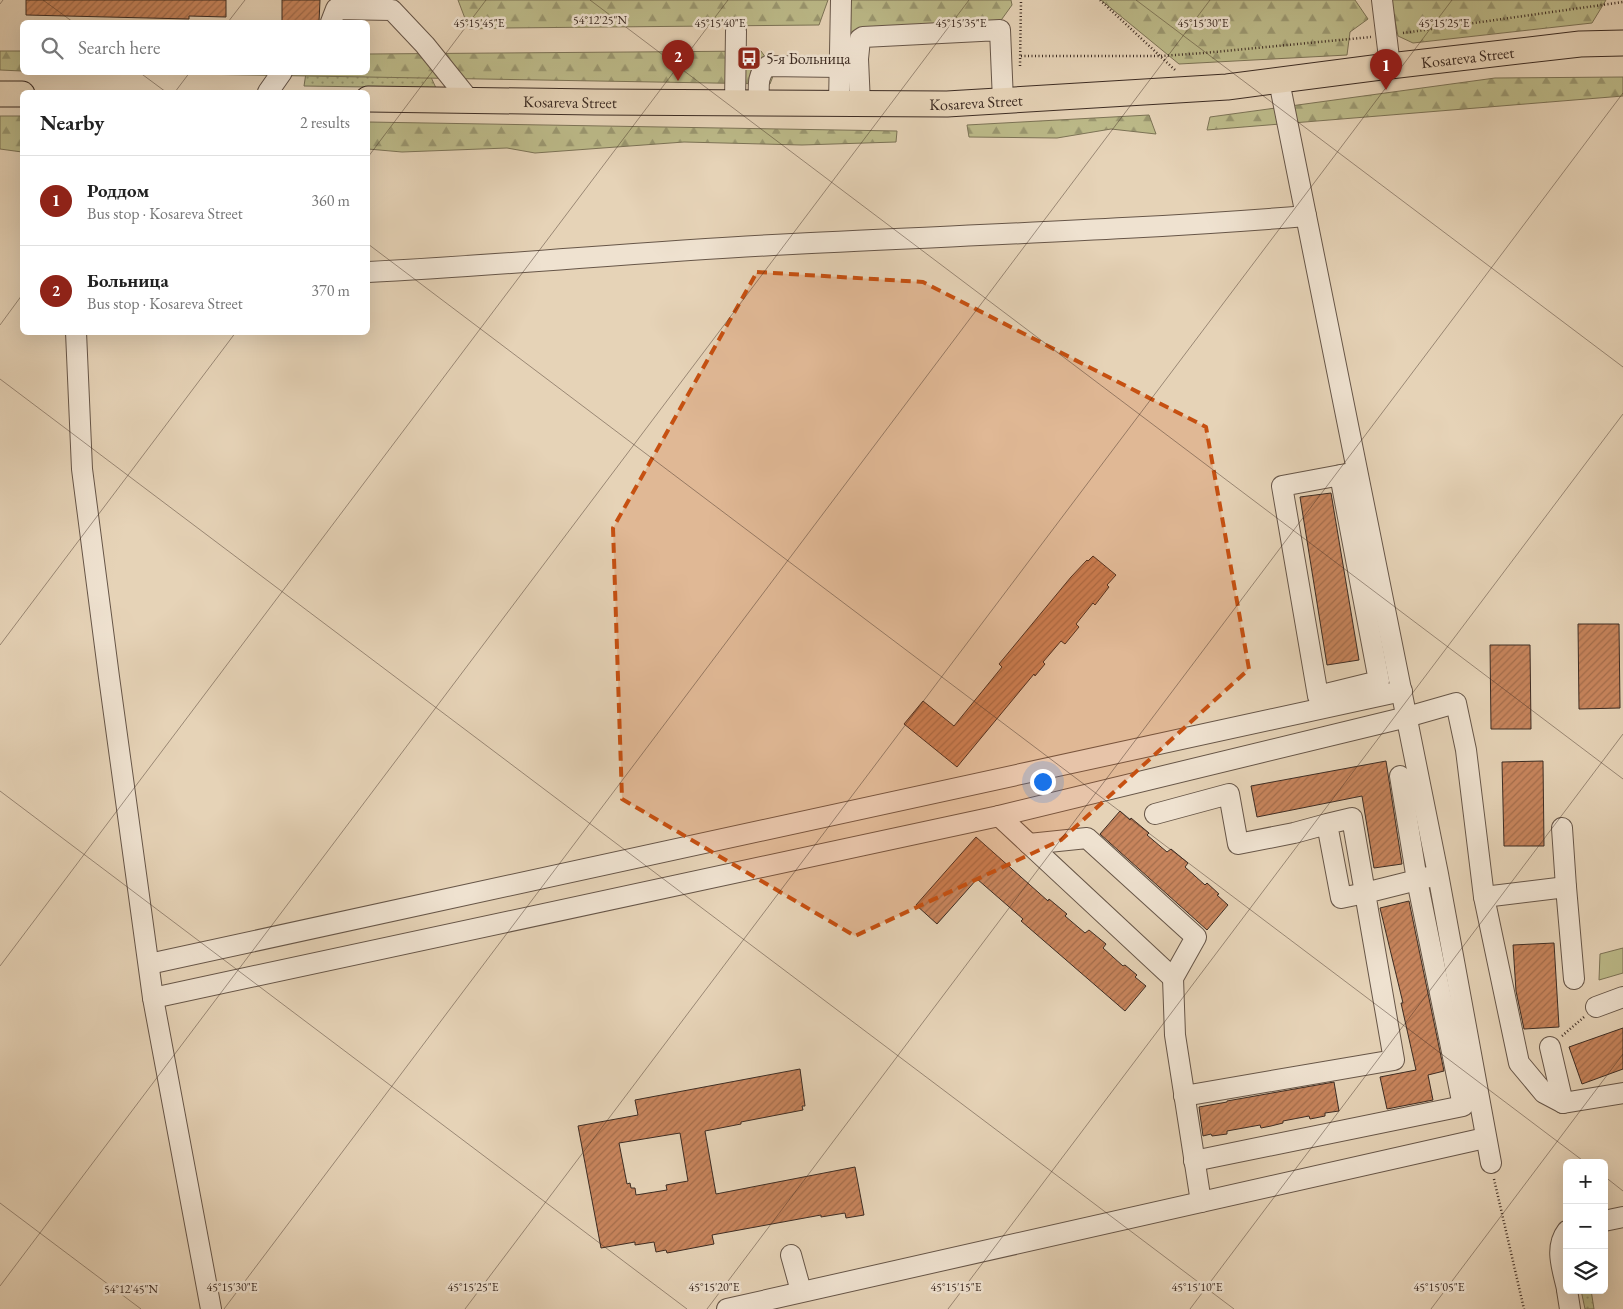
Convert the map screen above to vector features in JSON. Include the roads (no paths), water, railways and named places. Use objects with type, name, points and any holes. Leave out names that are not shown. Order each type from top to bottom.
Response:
[{"type":"main road","name":"Kosareva Street","points":[[370,99],[946,104],[1196,90],[1580,44],[1623,35]]},
{"type":"main road","name":"Kosareva Street","points":[[1580,44],[1623,43]]},
{"type":"main road","points":[[0,94],[20,94]]},
{"type":"lane","points":[[841,0],[840,67],[850,104]]},
{"type":"lane","points":[[1382,0],[1390,66]]},
{"type":"lane","points":[[332,20],[336,9],[392,10],[425,45],[470,101]]},
{"type":"lane","points":[[850,104],[860,39],[863,37],[1000,30],[1003,101]]},
{"type":"lane","points":[[736,31],[747,103]]},
{"type":"lane","points":[[747,103],[762,69],[768,66],[840,67]]},
{"type":"lane","points":[[269,90],[280,75]]},
{"type":"lane","points":[[1279,81],[1306,216],[1349,473],[1379,681],[1318,696],[1282,486],[1349,473]]},
{"type":"lane","points":[[370,272],[791,244],[1045,233],[1239,222],[1306,216]]},
{"type":"lane","points":[[76,335],[82,469],[153,998],[211,1309]]},
{"type":"lane","points":[[1349,473],[1402,691],[1491,1163]]},
{"type":"lane","points":[[149,964],[1402,691]]},
{"type":"lane","points":[[153,998],[999,816],[1407,717],[1456,703],[1466,750],[1484,897],[1519,1063],[1544,1093],[1563,1103],[1623,1094]]},
{"type":"lane","points":[[1194,1161],[1463,1106],[1417,880],[1400,776]]},
{"type":"lane","points":[[1155,814],[1229,794],[1238,844],[1294,833],[1352,818],[1394,1060],[1184,1096]]},
{"type":"lane","points":[[999,816],[1173,978]]},
{"type":"lane","points":[[1562,828],[1574,979]]},
{"type":"lane","points":[[1029,844],[1087,838],[1196,937],[1173,978],[1175,1035],[1200,1202]]},
{"type":"lane","points":[[1365,893],[1438,874]]},
{"type":"lane","points":[[1484,897],[1566,887]]},
{"type":"lane","points":[[1596,1007],[1623,997]]},
{"type":"lane","points":[[1550,1047],[1563,1103]]},
{"type":"lane","points":[[727,1309],[1485,1138]]},
{"type":"lane","points":[[1608,1220],[1623,1217]]},
{"type":"lane","points":[[1563,1237],[1559,1247],[1563,1268]]},
{"type":"lane","points":[[791,1255],[801,1292]]},
{"type":"lane","points":[[1568,1294],[1570,1309]]},
{"type":"place","name":"5-я Больница","points":[[749,58]]},
{"type":"place","name":"Больница","points":[[678,81]]},
{"type":"place","name":"Роддом","points":[[1386,90]]}]
